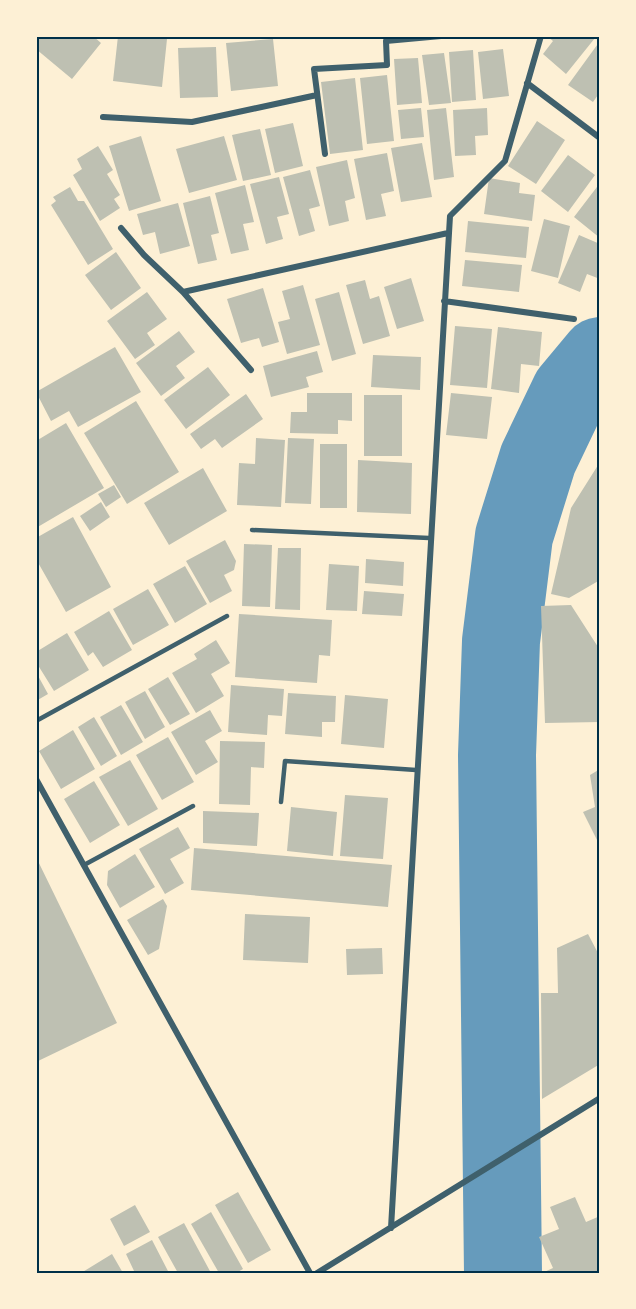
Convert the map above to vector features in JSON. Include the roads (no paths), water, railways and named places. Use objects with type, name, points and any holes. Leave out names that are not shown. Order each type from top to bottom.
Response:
[{"type":"street","points":[[325,153],[314,69],[387,65],[386,41],[441,36]]},
{"type":"street","points":[[391,1228],[429,538],[450,216],[505,161],[541,36]]},
{"type":"street","points":[[527,83],[600,138]]},
{"type":"street","points":[[103,117],[192,122],[317,95]]},
{"type":"street","points":[[122,228],[144,255],[183,292],[251,370]]},
{"type":"street","points":[[183,292],[448,233]]},
{"type":"street","points":[[444,301],[574,319]]},
{"type":"street","points":[[36,778],[310,1273]]},
{"type":"street","points":[[317,1273],[600,1098]]},
{"type":"lane","points":[[252,530],[429,538]]},
{"type":"lane","points":[[36,721],[227,616]]},
{"type":"lane","points":[[281,802],[285,761],[416,770]]},
{"type":"lane","points":[[84,865],[193,806]]},
{"type":"waterway","points":[[503,1273],[497,755],[501,641],[514,536],[538,459],[570,392],[600,356]]}]
